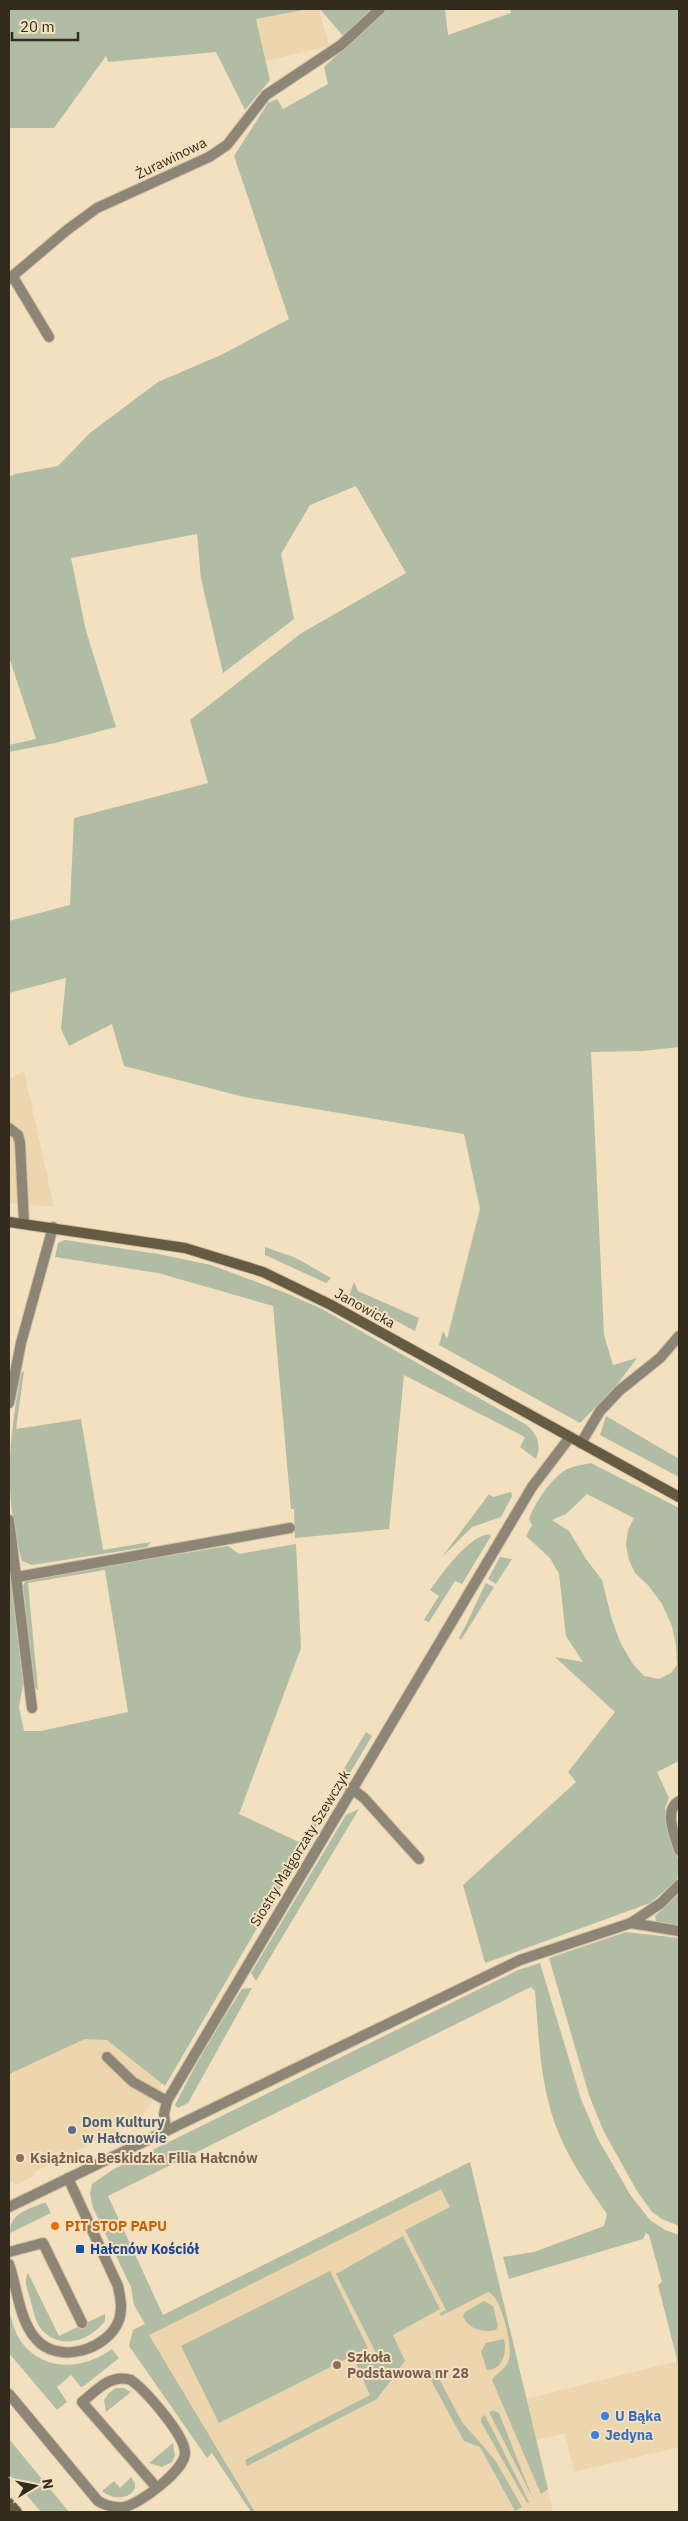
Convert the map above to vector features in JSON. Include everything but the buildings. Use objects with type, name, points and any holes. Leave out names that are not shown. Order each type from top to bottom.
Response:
[{"type":"street","name":"Żurawinowa","points":[[11,278],[67,230],[97,208],[209,157],[226,145],[266,95],[341,45],[380,9]]},
{"type":"street","points":[[11,278],[50,337]]},
{"type":"street","points":[[9,1128],[18,1135],[20,1142],[24,1224]]},
{"type":"street","name":"Janowicka","points":[[9,1222],[185,1248],[263,1272],[331,1305],[679,1497]]},
{"type":"street","points":[[9,1403],[21,1344],[53,1228]]},
{"type":"street","points":[[581,1443],[600,1411],[660,1358],[679,1336]]},
{"type":"street","name":"Siostry Małgorzaty Szewczyk","points":[[166,2131],[164,2114],[166,2101],[532,1487],[570,1437]]},
{"type":"street","points":[[9,1520],[32,1708]]},
{"type":"street","points":[[17,1577],[290,1528]]},
{"type":"street","points":[[351,1788],[364,1798],[419,1859]]},
{"type":"street","points":[[679,1801],[674,1805],[671,1813],[679,1850]]},
{"type":"street","points":[[9,2207],[520,1960],[631,1923],[661,1903],[679,1886]]},
{"type":"street","points":[[631,1923],[679,1931]]},
{"type":"street","points":[[107,2057],[133,2082],[166,2101]]},
{"type":"street","points":[[10,2269],[28,2328],[37,2341],[52,2351],[68,2354],[82,2351],[112,2332],[119,2320],[122,2304],[118,2286],[68,2178]]},
{"type":"street","points":[[9,2252],[43,2243],[82,2323]]},
{"type":"street","points":[[9,2394],[98,2502],[106,2506],[124,2507],[134,2504],[157,2488],[180,2468],[185,2460],[184,2444],[181,2437],[138,2385],[125,2377],[110,2380],[82,2402],[157,2488]]},
{"type":"street","points":[[9,2503],[17,2512]]},
{"type":"shaded area","points":[[309,9],[319,9],[329,46],[266,61],[256,19]]},
{"type":"shaded area","points":[[24,1071],[54,1207],[9,1203],[9,1079]]},
{"type":"shaded area","points":[[253,1930],[142,2118],[36,2171],[35,2175],[16,2185],[12,2182],[9,2184],[9,1981]]},
{"type":"shaded area","name":"Szkoła Podstawowa nr 28","points":[[470,2162],[526,2399],[678,2361],[679,2447],[574,2472],[565,2433],[536,2440],[553,2512],[251,2512],[133,2330]]},
{"type":"green space","points":[[9,9],[309,9],[256,19],[270,80],[245,110],[216,52],[108,62],[106,56],[54,128],[9,128]]},
{"type":"green space","points":[[320,9],[372,9],[343,36]]},
{"type":"green space","points":[[386,9],[445,9],[448,35],[511,13],[510,9],[679,9],[679,1047],[643,1051],[591,1052],[604,1335],[613,1365],[637,1358],[616,1386],[580,1423],[439,1345],[443,1331],[447,1339],[480,1209],[464,1134],[244,1097],[124,1066],[112,1024],[69,1046],[61,1029],[66,978],[9,993],[9,921],[70,905],[74,818],[208,783],[190,720],[300,634],[406,573],[356,486],[310,505],[281,554],[294,619],[223,673],[201,579],[197,534],[71,558],[86,631],[116,727],[55,743],[9,752],[9,745],[36,739],[9,657],[9,477],[15,474],[58,466],[90,433],[158,382],[221,355],[289,319],[234,156],[268,103],[277,99],[283,109],[328,84],[324,67]]},
{"type":"green space","points":[[65,1240],[158,1254],[211,1265],[286,1293],[322,1309],[525,1424],[533,1431],[537,1439],[538,1454],[536,1459],[520,1447],[525,1437],[404,1375],[389,1529],[295,1538],[294,1509],[291,1509],[273,1306],[158,1273],[55,1257],[58,1243]]},
{"type":"green space","points":[[265,1247],[296,1258],[331,1278],[326,1283],[265,1255]]},
{"type":"green space","points":[[354,1282],[358,1291],[419,1318],[415,1331],[349,1296]]},
{"type":"green space","points":[[24,1371],[16,1429],[81,1419],[103,1550],[151,1542],[147,1547],[32,1565],[22,1561],[12,1513],[10,1467],[13,1421],[21,1373]]},
{"type":"green space","points":[[606,1416],[679,1459],[679,1477],[600,1435]]},
{"type":"green space","points":[[591,1463],[679,1508],[679,1761],[657,1772],[669,1798],[665,1808],[679,1863],[677,1880],[650,1903],[485,1963],[463,1885],[576,1782],[568,1772],[615,1712],[555,1657],[583,1662],[566,1636],[559,1574],[550,1558],[526,1536],[532,1525],[529,1519],[548,1486],[564,1471]],"holes":[[[587,1494],[634,1518],[628,1530],[626,1545],[629,1560],[635,1573],[648,1585],[662,1604],[672,1626],[676,1645],[677,1665],[671,1673],[659,1679],[644,1676],[633,1664],[621,1644],[612,1620],[602,1580],[586,1559],[569,1531],[552,1520],[566,1514]]]},
{"type":"green space","points":[[511,1492],[512,1496],[501,1517],[472,1527],[442,1557],[489,1494],[493,1497]]},
{"type":"green space","points":[[489,1534],[491,1536],[462,1584],[455,1581],[429,1622],[424,1620],[439,1596],[430,1590],[442,1574],[472,1542]]},
{"type":"green space","points":[[296,1544],[301,1648],[239,1814],[299,1842],[318,1813],[322,1817],[165,2086],[107,2040],[85,2039],[9,2074],[9,1560],[23,1684],[19,1707],[24,1731],[41,1731],[128,1712],[105,1570],[28,1583],[38,1690],[34,1687],[23,1586],[26,1579],[228,1546],[239,1554]]},
{"type":"green space","points":[[500,1557],[512,1559],[496,1584],[488,1579]]},
{"type":"green space","points":[[486,1583],[494,1587],[461,1640],[459,1638]]},
{"type":"green space","points":[[366,1732],[372,1736],[350,1773],[342,1772]]},
{"type":"green space","points":[[359,1809],[256,1981],[251,1973],[346,1815]]},
{"type":"green space","points":[[679,1894],[679,1925],[656,1921],[655,1916]]},
{"type":"green space","points":[[626,1932],[679,1938],[679,2226],[662,2219],[652,2212],[637,2191],[603,2130],[589,2095],[549,1958]]},
{"type":"green space","points":[[540,1963],[581,2099],[598,2139],[631,2196],[650,2220],[665,2230],[679,2235],[679,2367],[658,2285],[662,2282],[649,2235],[646,2233],[643,2239],[509,2279],[503,2257],[534,2252],[604,2226],[607,2214],[570,2157],[553,2119],[544,2083],[535,1991],[531,1987],[108,2196],[163,2315],[470,2162],[548,2489],[541,2494],[492,2380],[506,2366],[510,2353],[508,2333],[497,2302],[493,2295],[488,2292],[441,2316],[440,2313],[446,2310],[405,2230],[450,2207],[441,2189],[149,2335],[255,2512],[251,2512],[212,2453],[207,2458],[129,2346],[133,2330],[145,2324],[134,2305],[131,2287],[93,2208],[90,2193],[92,2184],[114,2169],[518,1970]]},
{"type":"green space","points":[[252,1988],[188,2103],[178,2108],[175,2105],[224,2017],[242,1989]]},
{"type":"green space","points":[[46,2203],[51,2213],[10,2233],[11,2226],[16,2217],[26,2210]]},
{"type":"green space","points":[[403,2236],[440,2309],[393,2335],[405,2361],[377,2399],[247,2466],[245,2460],[370,2395],[356,2363],[376,2353],[336,2274]]},
{"type":"green space","points":[[330,2271],[368,2348],[219,2423],[181,2346]]},
{"type":"green space","points":[[28,2273],[59,2336],[105,2314],[105,2321],[91,2334],[74,2341],[57,2340],[49,2336],[41,2329],[34,2315],[26,2286]]},
{"type":"green space","points":[[484,2301],[493,2306],[498,2326],[496,2330],[477,2330],[469,2325],[463,2317],[465,2312]]},
{"type":"green space","points":[[9,2311],[22,2343],[31,2353],[42,2359],[66,2365],[78,2364],[90,2361],[112,2349],[119,2358],[84,2386],[81,2387],[71,2375],[57,2387],[67,2402],[57,2410],[9,2353]]},
{"type":"green space","points":[[504,2339],[503,2359],[497,2367],[487,2370],[481,2352],[486,2343]]},
{"type":"green space","points":[[431,2370],[436,2373],[462,2422],[495,2460],[522,2507],[515,2511],[480,2447],[464,2441],[427,2373]]},
{"type":"green space","points":[[116,2388],[124,2388],[131,2392],[106,2412],[104,2400]]},
{"type":"green space","points":[[489,2412],[499,2413],[533,2499]]},
{"type":"green space","points":[[485,2415],[529,2502],[527,2503],[481,2422],[481,2418]]},
{"type":"green space","points":[[9,2439],[69,2512],[41,2512],[9,2474]]},
{"type":"green space","points":[[173,2443],[175,2456],[172,2462],[162,2467],[149,2463]]},
{"type":"green space","points":[[131,2477],[135,2483],[135,2488],[124,2497],[110,2496],[102,2491],[114,2481],[120,2488]]},
{"type":"place","name":"Dom Kultury w Hałcnowie","points":[[72,2130]]},
{"type":"place","name":"Książnica Beskidzka Filia Hałcnów","points":[[20,2158]]},
{"type":"place","name":"PIT STOP PAPU","points":[[55,2226]]},
{"type":"place","name":"Hałcnów Kościół","points":[[80,2249]]},
{"type":"place","name":"Szkoła Podstawowa nr 28","points":[[337,2365]]},
{"type":"place","name":"U Bąka","points":[[605,2416]]},
{"type":"place","name":"Jedyna","points":[[595,2435]]}]
